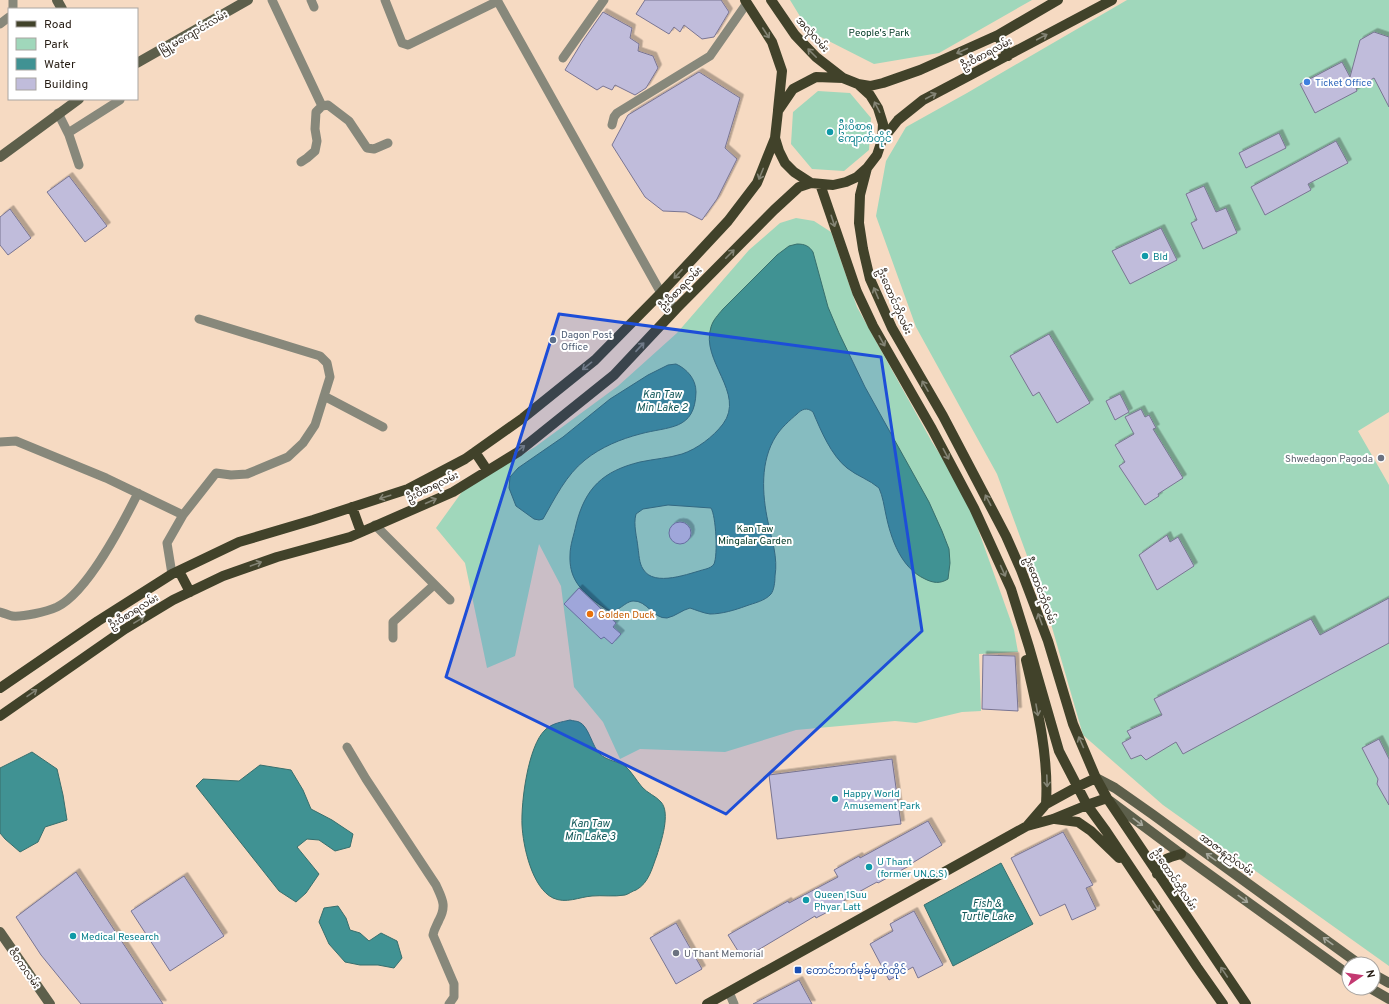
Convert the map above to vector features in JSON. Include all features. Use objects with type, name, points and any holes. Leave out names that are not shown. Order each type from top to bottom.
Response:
[{"type":"main road","name":"မြို့မကျောင်းလမ်း","points":[[138,62],[248,0]]},
{"type":"main road","name":"အလုံလမ်း","points":[[771,0],[795,35],[816,57],[843,78]]},
{"type":"main road","name":"ဦးဝီစာရလမ်း","points":[[858,84],[870,86],[920,70],[998,35],[1058,0]]},
{"type":"main road","name":"ဦးဝီစာရလမ်း","points":[[882,140],[898,120],[923,100],[1112,0]]},
{"type":"main road","points":[[746,2],[772,42],[782,71],[775,138],[785,163],[794,172],[816,184],[833,184],[846,182],[857,177],[868,168],[877,155],[882,140],[883,124],[878,108],[870,95],[858,84],[843,78],[816,77],[793,89],[778,111]]},
{"type":"main road","points":[[998,35],[1008,56]]},
{"type":"main road","points":[[0,156],[58,113],[70,102]]},
{"type":"main road","name":"ဦးဝီစာရလမ်း","points":[[0,688],[98,621],[176,572],[239,542],[408,489],[465,459],[523,418],[595,360],[661,293],[728,221],[757,183],[775,138]]},
{"type":"main road","name":"ဦးထောင်ဘိုလမ်း","points":[[868,168],[860,195],[859,223],[870,279],[892,328],[942,416],[1006,536],[1022,570],[1048,641],[1073,724],[1096,778],[1107,798],[1157,874],[1246,1004]]},
{"type":"main road","points":[[816,184],[857,292],[873,326],[932,429],[974,508],[1011,589],[1059,751],[1087,805],[1223,1004]]},
{"type":"main road","name":"ဦးဝီစာရလမ်း","points":[[0,716],[125,629],[173,600],[223,576],[270,559],[350,537],[452,492],[518,452],[614,375],[676,309],[774,210],[799,187],[816,184]]},
{"type":"main road","points":[[475,452],[487,470]]},
{"type":"main road","points":[[352,507],[361,532]]},
{"type":"main road","points":[[176,572],[190,592]]},
{"type":"main road","points":[[1011,589],[1046,762],[1046,804]]},
{"type":"main road","points":[[1027,826],[1046,804],[1096,778]]},
{"type":"main road","name":"အာဇာနည်လမ်း","points":[[1096,778],[1115,788],[1152,814],[1348,956]]},
{"type":"main road","points":[[707,1004],[1027,826],[1054,819],[1107,798],[1180,854],[1341,969]]},
{"type":"main road","points":[[1054,819],[1078,822],[1091,831],[1134,874]]},
{"type":"main road","points":[[1157,874],[1163,860],[1180,854]]},
{"type":"main road","name":"ဇီဝကလမ်း","points":[[0,932],[50,1004]]},
{"type":"street","points":[[272,0],[322,106]]},
{"type":"street","points":[[385,0],[402,43],[408,45],[497,0],[661,293],[676,309]]},
{"type":"street","points":[[563,58],[604,0]]},
{"type":"street","points":[[612,125],[614,117],[617,113],[710,56],[746,2]]},
{"type":"street","points":[[0,24],[8,18]]},
{"type":"street","points":[[68,133],[120,100]]},
{"type":"street","points":[[301,162],[315,150],[318,141],[315,129],[316,112],[322,106],[328,105],[349,121],[367,148],[374,149],[388,143]]},
{"type":"street","points":[[58,113],[68,133],[79,165]]},
{"type":"street","points":[[176,572],[167,543],[183,515],[216,473],[231,475],[247,474],[288,456],[303,443],[315,425],[330,377],[327,363],[320,356],[199,319]]},
{"type":"street","points":[[324,396],[383,427]]},
{"type":"street","points":[[0,442],[16,441],[106,478],[183,515]]},
{"type":"street","points":[[0,612],[13,616],[32,614],[57,607],[70,597],[86,581],[120,531],[138,493]]},
{"type":"street","points":[[375,526],[450,600]]},
{"type":"street","points":[[393,638],[393,622],[434,584]]},
{"type":"street","points":[[347,747],[366,779],[436,885],[443,902],[444,908],[433,935],[454,984],[454,997],[449,1004]]},
{"type":"street","points":[[729,992],[734,1004]]},
{"type":"highlighted area","points":[[559,314],[881,357],[922,631],[726,814],[446,677]]},
{"type":"green space","name":"People's Park","points":[[790,0],[1032,0],[939,53],[874,64],[809,31]]},
{"type":"green space","points":[[1127,0],[1389,0],[1389,412],[1358,431],[1389,485],[1389,966],[1381,960],[1381,956],[1375,956],[1163,805],[1083,735],[1047,610],[997,474],[916,327],[876,216],[886,161],[906,127]]},
{"type":"green space","points":[[818,91],[850,93],[871,118],[869,150],[844,171],[812,169],[791,144],[793,112]]},
{"type":"green space","name":"Kan Taw Mingalar Garden","points":[[796,218],[814,221],[831,232],[857,307],[932,442],[959,484],[974,518],[1014,630],[1018,652],[979,654],[981,711],[962,712],[916,723],[895,721],[796,730],[725,752],[640,749],[620,759],[603,722],[574,687],[561,586],[539,544],[515,656],[487,668],[465,563],[436,528],[464,489],[535,447],[618,386],[677,333],[749,250],[780,223]]},
{"type":"water","points":[[797,244],[805,245],[813,252],[828,307],[839,333],[865,387],[929,502],[942,531],[949,549],[950,563],[948,579],[939,582],[931,581],[925,579],[909,568],[898,552],[894,543],[879,488],[841,463],[831,450],[813,412],[805,409],[791,419],[778,433],[767,456],[764,478],[764,500],[776,562],[775,583],[771,594],[756,603],[724,613],[715,614],[705,613],[690,608],[670,617],[662,618],[638,601],[629,602],[614,610],[606,609],[590,597],[576,582],[570,563],[571,544],[576,525],[580,512],[590,491],[606,476],[616,470],[640,462],[672,457],[688,452],[704,442],[723,424],[729,412],[729,401],[726,389],[711,352],[709,340],[712,324],[723,309],[777,255],[789,246]],"holes":[[[668,505],[711,508],[713,512],[716,536],[716,553],[714,564],[706,569],[673,578],[655,578],[648,575],[643,569],[640,561],[635,527],[636,514],[643,509]]]},
{"type":"water","name":"Kan Taw Min Lake 2","points":[[676,364],[690,375],[696,387],[694,405],[691,414],[685,420],[678,425],[626,438],[604,447],[591,455],[572,473],[543,519],[534,519],[516,506],[509,488],[510,477],[518,468],[563,437],[610,399],[648,375],[668,365]]},
{"type":"water","name":"Kan Taw Min Lake 3","points":[[570,720],[582,724],[588,732],[597,751],[606,758],[625,766],[642,787],[659,800],[664,807],[665,820],[663,835],[652,870],[640,887],[626,895],[592,896],[558,900],[546,893],[539,885],[530,866],[524,844],[522,815],[524,789],[530,761],[534,748],[545,730],[554,724]]},
{"type":"water","points":[[32,752],[57,769],[67,820],[45,827],[38,842],[20,852],[0,833],[0,768]]},
{"type":"water","points":[[260,765],[291,770],[303,790],[311,809],[332,820],[353,834],[350,847],[335,851],[319,840],[307,839],[297,847],[319,874],[306,893],[296,902],[279,891],[196,786],[203,779],[239,781]]},
{"type":"water","name":"Fish & Turtle Lake","points":[[1001,863],[1033,924],[953,966],[924,905]]},
{"type":"water","points":[[338,906],[346,918],[350,930],[360,933],[369,941],[381,933],[397,941],[402,958],[394,968],[345,962],[329,944],[319,922],[324,908]]},
{"type":"building","points":[[645,0],[721,0],[729,12],[714,37],[702,39],[684,25],[680,32],[674,27],[669,34],[636,14]]},
{"type":"building","points":[[603,12],[632,28],[630,38],[639,44],[638,51],[653,56],[658,68],[646,88],[635,95],[615,85],[612,90],[603,86],[597,90],[565,70]]},
{"type":"building","points":[[1374,32],[1389,37],[1389,107],[1374,78],[1356,88],[1357,91],[1315,113],[1300,84],[1342,62],[1350,77],[1360,40]]},
{"type":"building","points":[[699,72],[740,98],[725,148],[737,159],[717,199],[702,220],[686,212],[663,211],[645,197],[612,145],[628,115]]},
{"type":"building","points":[[1279,133],[1286,148],[1246,168],[1239,153]]},
{"type":"building","points":[[1336,141],[1348,163],[1308,184],[1311,190],[1265,215],[1251,187]]},
{"type":"building","points":[[69,176],[107,226],[85,242],[47,192]]},
{"type":"building","points":[[1204,186],[1216,212],[1226,208],[1237,233],[1203,249],[1191,223],[1197,220],[1186,194]]},
{"type":"building","points":[[10,209],[31,238],[8,255],[0,245],[0,217]]},
{"type":"building","name":"Bld","points":[[1161,228],[1177,260],[1130,284],[1112,251]]},
{"type":"building","points":[[1049,334],[1090,403],[1057,423],[1039,392],[1033,396],[1010,356]]},
{"type":"building","points":[[1120,394],[1129,412],[1115,420],[1106,401]]},
{"type":"building","points":[[1141,409],[1145,417],[1149,415],[1156,428],[1153,429],[1183,478],[1158,494],[1159,496],[1145,505],[1119,466],[1125,462],[1115,445],[1134,434],[1125,417]]},
{"type":"building","points":[[680,522],[688,525],[691,533],[688,541],[680,544],[672,541],[669,533],[672,525]]},
{"type":"building","points":[[1167,535],[1170,542],[1178,537],[1194,566],[1157,590],[1139,555]]},
{"type":"building","name":"Golden Duck","points":[[579,588],[616,623],[613,627],[621,634],[612,644],[604,637],[601,639],[564,604]]},
{"type":"building","points":[[1389,598],[1389,643],[1183,754],[1176,742],[1146,760],[1141,755],[1131,759],[1122,743],[1131,738],[1127,731],[1162,715],[1154,699],[1311,619],[1320,635]]},
{"type":"building","points":[[983,655],[1015,656],[1018,711],[982,709]]},
{"type":"building","points":[[1379,739],[1389,759],[1389,805],[1377,784],[1378,779],[1362,748]]},
{"type":"building","name":"Happy World Amusement Park","points":[[892,759],[901,824],[777,839],[769,775]]},
{"type":"building","points":[[928,821],[942,845],[909,866],[844,900],[845,903],[816,918],[815,916],[743,959],[728,935],[788,901],[789,903],[838,877],[834,870],[859,856],[860,858]]},
{"type":"building","points":[[1063,832],[1093,885],[1086,888],[1096,909],[1072,920],[1065,904],[1040,916],[1011,858]]},
{"type":"building","name":"Medical Research","points":[[76,872],[163,1004],[81,1004],[41,955],[16,917]]},
{"type":"building","points":[[184,876],[224,936],[170,971],[131,911]]},
{"type":"building","points":[[914,911],[943,965],[918,978],[913,967],[889,980],[870,944],[893,931],[890,924]]},
{"type":"building","name":"U Thant Memorial","points":[[676,923],[702,969],[676,984],[650,938]]},
{"type":"building","points":[[799,980],[812,1004],[753,1004]]},
{"type":"place","name":"Ticket Office","points":[[1307,82]]},
{"type":"place","name":"ဦးဝိစာရ ကျောက်တိုင်","points":[[830,132]]},
{"type":"place","name":"Bld","points":[[1145,256]]},
{"type":"place","name":"Dagon Post Office","points":[[553,340]]},
{"type":"place","name":"Shwedagon Pagoda","points":[[1381,458]]},
{"type":"place","name":"Golden Duck","points":[[590,614]]},
{"type":"place","name":"Happy World Amusement Park","points":[[835,799]]},
{"type":"place","name":"U Thant (former UN.G.S)","points":[[869,867]]},
{"type":"place","name":"Queen 1Suu Phyar Latt","points":[[806,900]]},
{"type":"place","name":"Medical Research","points":[[73,936]]},
{"type":"place","name":"U Thant Memorial","points":[[676,953]]},
{"type":"place","name":"တောင်ဘက်မုခ်မှတ်တိုင်","points":[[798,970]]}]
